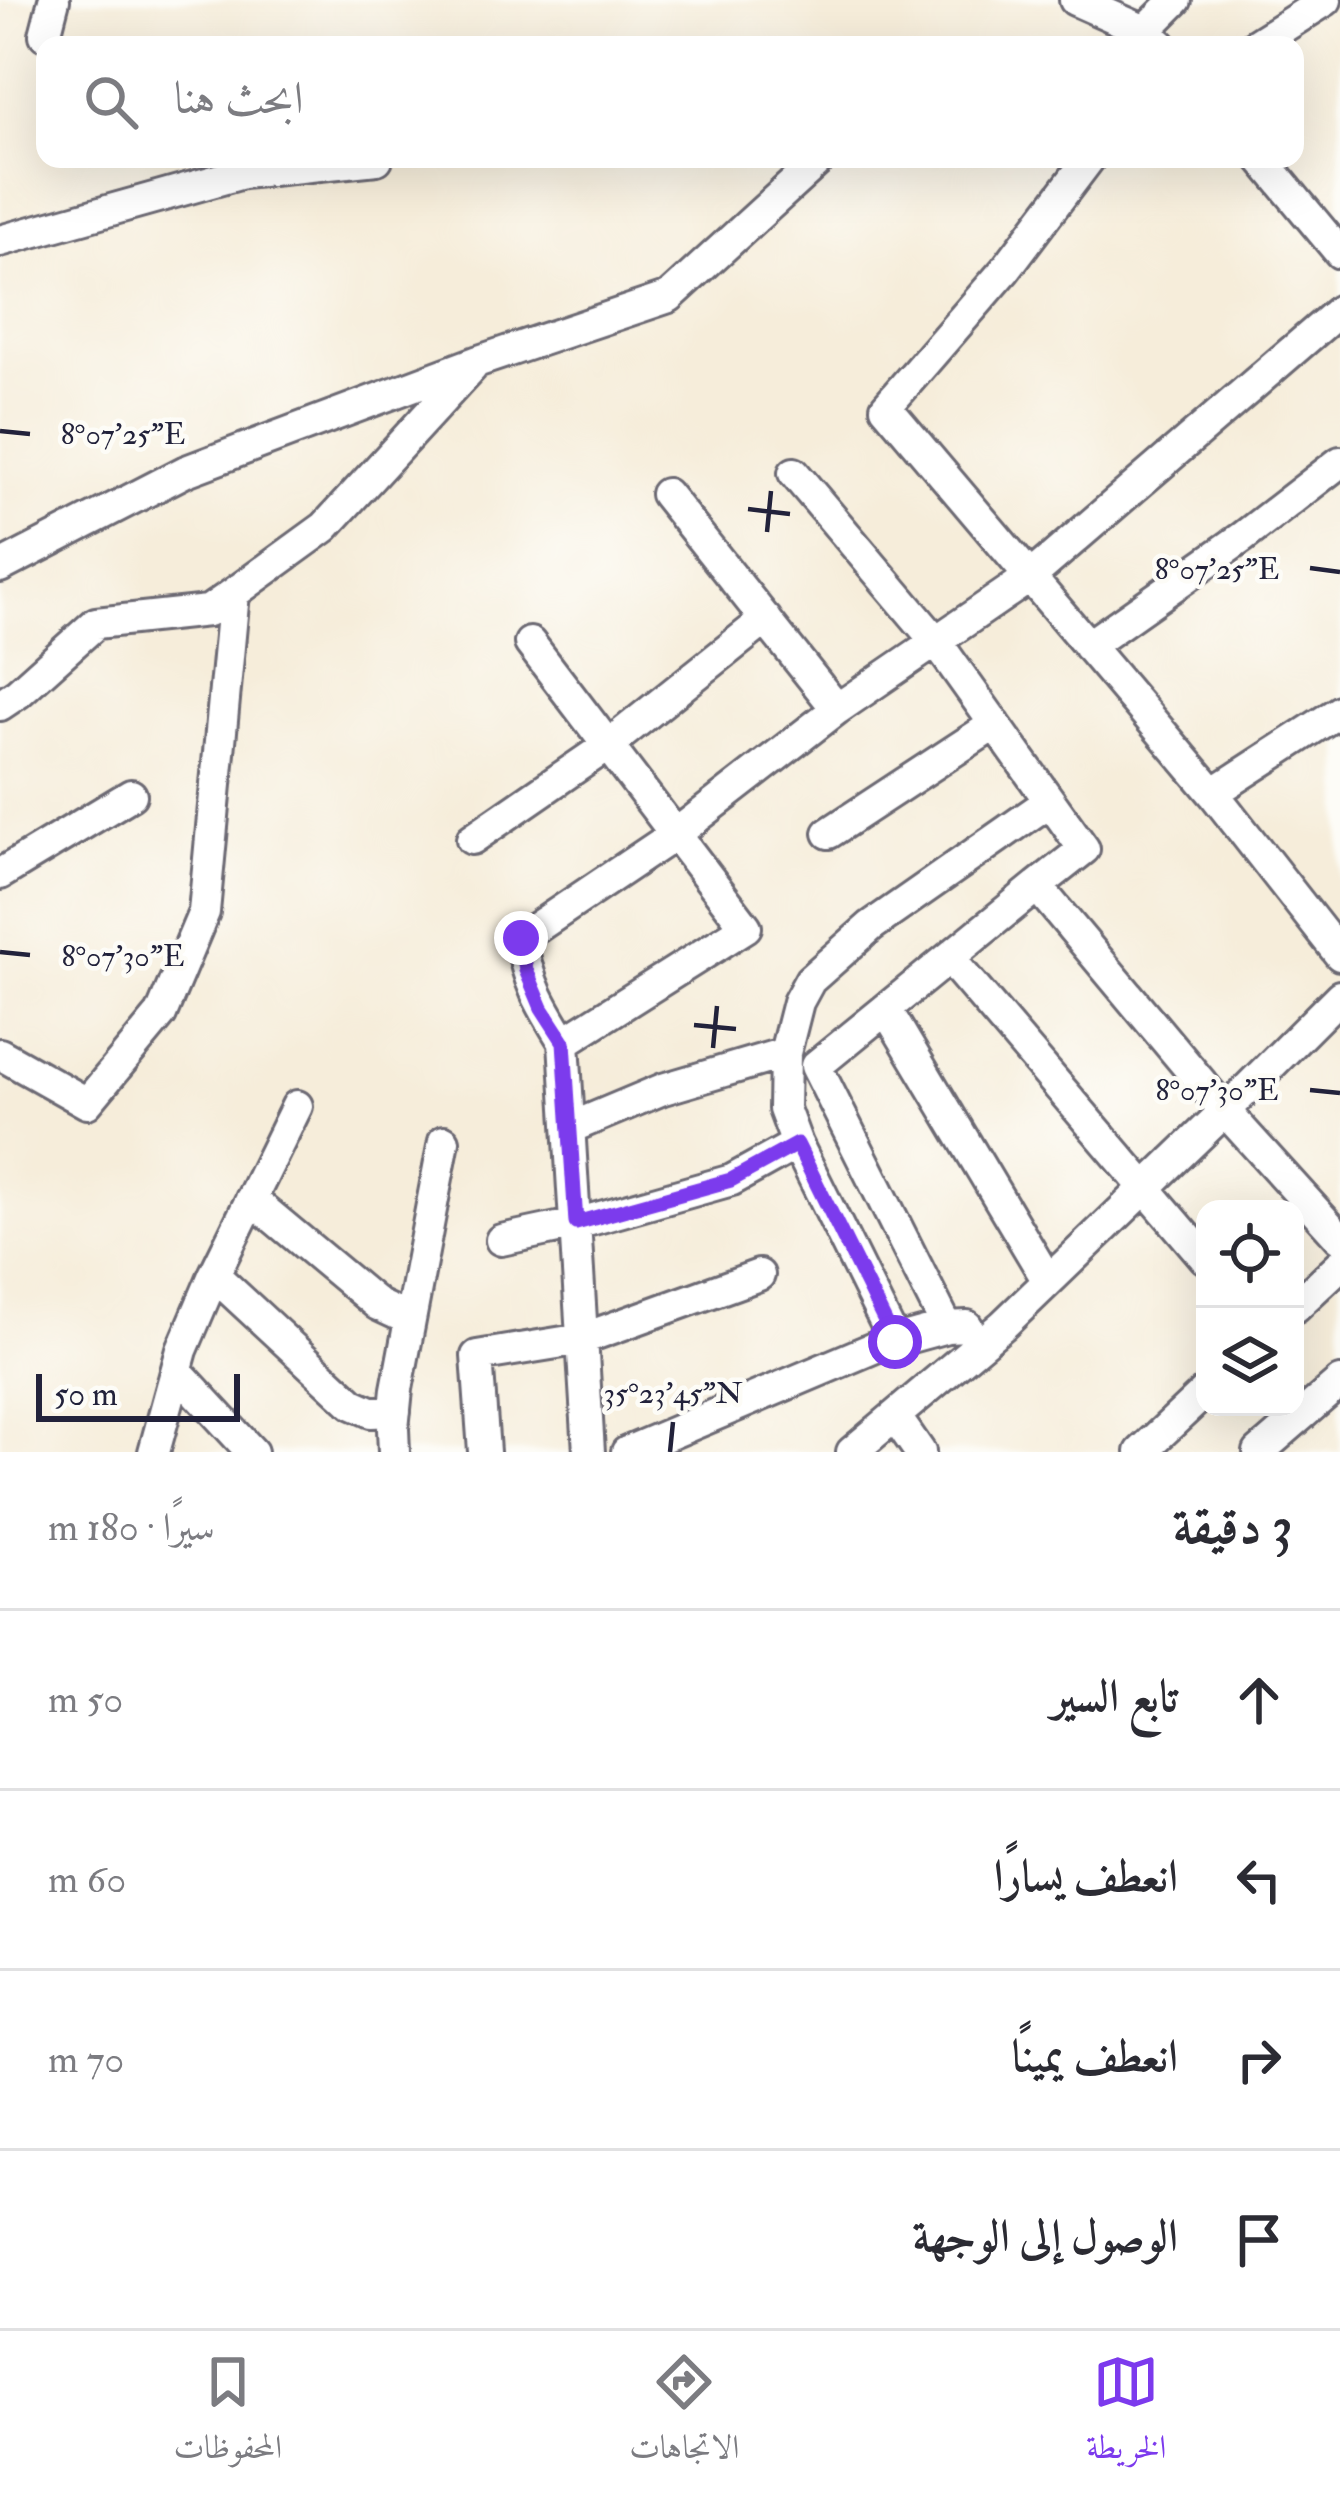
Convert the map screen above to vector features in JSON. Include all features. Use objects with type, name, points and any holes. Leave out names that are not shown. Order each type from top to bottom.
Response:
[{"type":"street","points":[[45,34],[54,0]]},
{"type":"street","points":[[1075,0],[1142,36]]},
{"type":"street","points":[[1152,36],[1176,0]]},
{"type":"street","points":[[1269,36],[1326,0]]},
{"type":"street","points":[[0,242],[243,172],[284,168]]},
{"type":"street","points":[[0,567],[186,470],[476,362],[669,297],[805,168]]},
{"type":"street","points":[[1082,168],[1005,270],[886,407],[1213,793],[1340,955]]},
{"type":"street","points":[[1269,168],[1340,253]]},
{"type":"street","points":[[589,1452],[564,1042],[526,970],[521,938],[677,832],[934,640],[1030,577],[1340,310]]},
{"type":"street","points":[[0,705],[96,623],[208,611],[234,593],[325,527],[476,362]]},
{"type":"street","points":[[1088,646],[1244,537],[1340,462]]},
{"type":"street","points":[[794,473],[934,640],[1084,849],[817,1066],[947,1327]]},
{"type":"street","points":[[666,494],[837,710]]},
{"type":"street","points":[[0,1054],[87,1103],[161,1014],[204,912],[234,593]]},
{"type":"street","points":[[472,839],[607,746],[766,620]]},
{"type":"street","points":[[530,643],[746,927],[564,1042]]},
{"type":"street","points":[[1213,793],[1340,711]]},
{"type":"street","points":[[829,833],[995,724]]},
{"type":"street","points":[[0,874],[131,796]]},
{"type":"street","points":[[895,1342],[784,1109],[785,1053],[798,1002],[810,980],[872,926],[1050,801]]},
{"type":"street","points":[[1037,886],[1225,1111],[1340,1238]]},
{"type":"street","points":[[949,958],[1196,1247]]},
{"type":"street","points":[[852,1452],[1003,1325],[1340,996]]},
{"type":"street","points":[[886,1009],[1048,1281]]},
{"type":"street","points":[[570,1128],[663,1089],[785,1053]]},
{"type":"street","points":[[154,1452],[182,1350],[297,1106]]},
{"type":"street","points":[[394,1452],[394,1411],[444,1141]]},
{"type":"street","points":[[501,1240],[731,1180],[797,1144]]},
{"type":"street","points":[[251,1199],[378,1305],[410,1320]]},
{"type":"street","points":[[1304,1299],[1340,1265]]},
{"type":"street","points":[[214,1275],[353,1404],[371,1412],[394,1411]]},
{"type":"street","points":[[484,1452],[477,1356],[582,1340],[759,1275]]},
{"type":"street","points":[[627,1452],[878,1346],[947,1327],[1003,1325]]},
{"type":"street","points":[[177,1371],[252,1452]]},
{"type":"street","points":[[1259,1452],[1340,1382]]},
{"type":"street","points":[[1141,1452],[1196,1400]]},
{"type":"street","points":[[895,1416],[920,1452]]},
{"type":"route","points":[[521,938],[526,970],[564,1042],[576,1223],[731,1180],[797,1144],[895,1342]]}]
